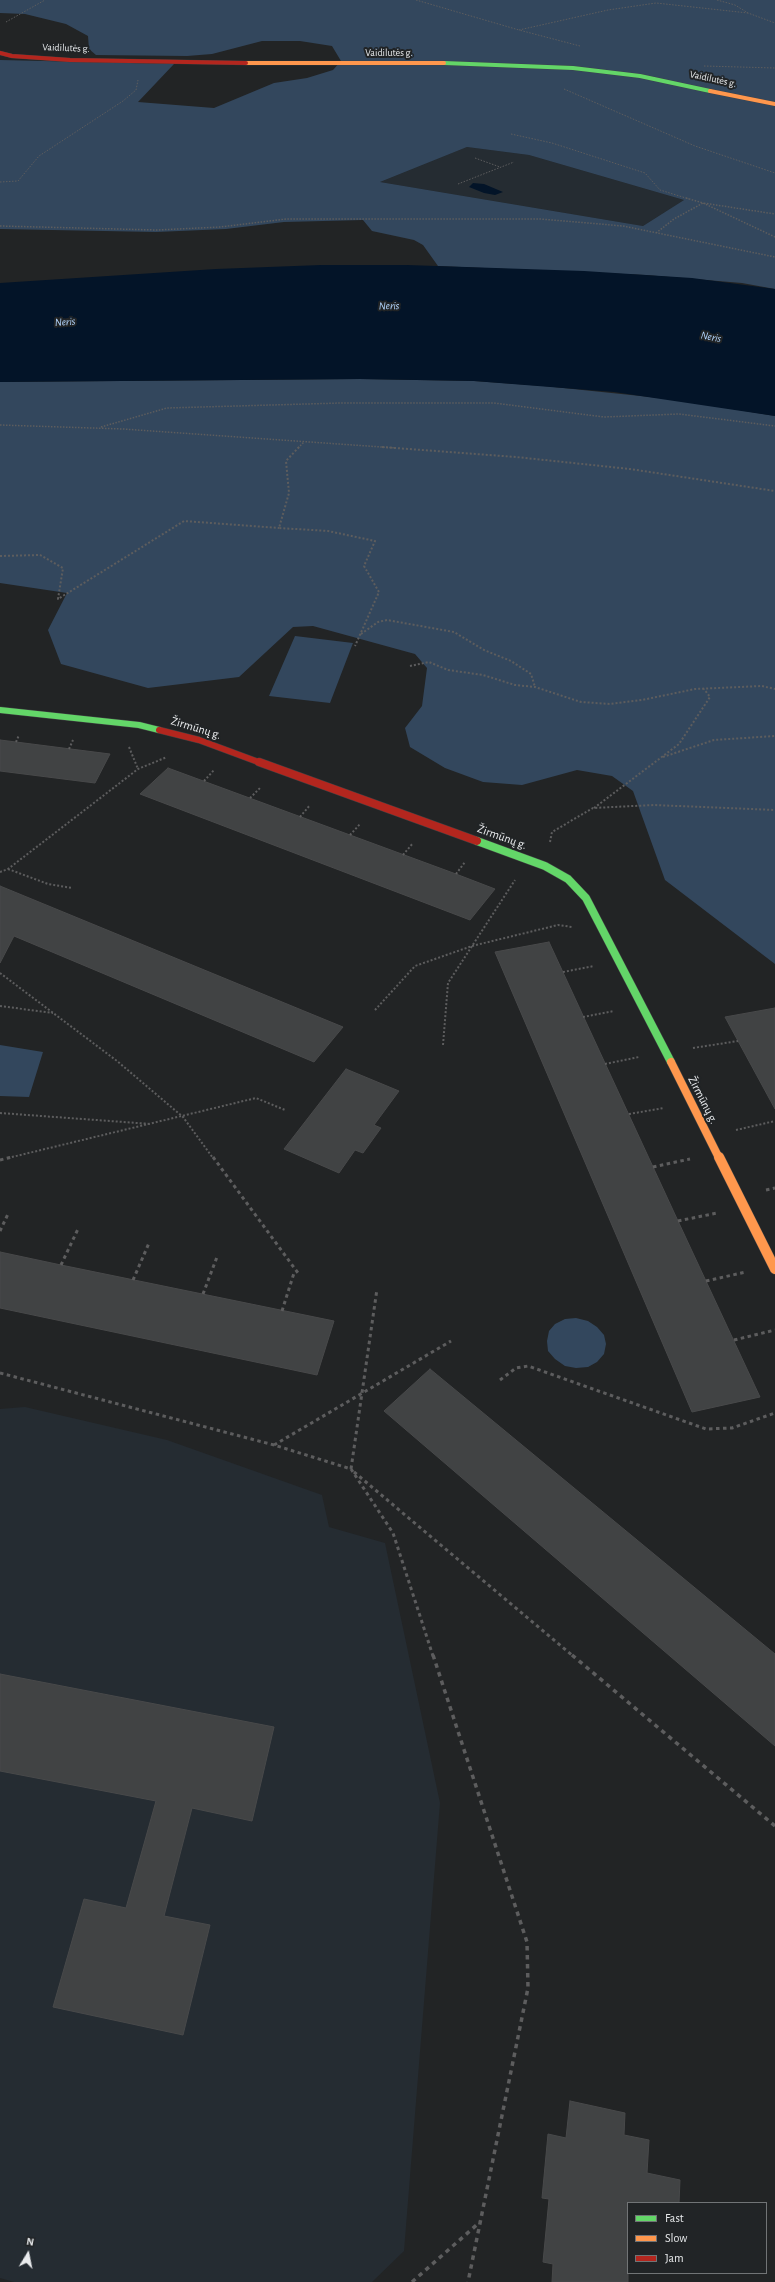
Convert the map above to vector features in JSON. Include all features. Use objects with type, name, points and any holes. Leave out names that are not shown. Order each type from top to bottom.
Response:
[{"type":"street","name":"Vaidilutės g.","points":[[0,53],[62,59],[473,64],[573,68],[663,80],[775,104]]},
{"type":"street","name":"Žirmūnų g.","points":[[0,710],[139,725],[199,740],[545,866],[568,879],[586,898],[604,931],[774,1268]]},
{"type":"path","points":[[6,22],[45,0]]},
{"type":"path","points":[[416,0],[580,46]]},
{"type":"path","points":[[717,0],[735,5],[748,13],[775,23]]},
{"type":"path","points":[[519,30],[608,10],[656,3],[748,13]]},
{"type":"path","points":[[0,182],[18,181],[38,156],[93,122],[136,90],[145,61]]},
{"type":"path","points":[[698,66],[730,69],[775,68]]},
{"type":"path","points":[[562,89],[695,146],[775,173]]},
{"type":"path","points":[[511,134],[552,143],[631,168],[644,173],[660,190],[703,203],[775,214]]},
{"type":"path","points":[[475,158],[500,167]]},
{"type":"path","points":[[458,184],[514,162]]},
{"type":"path","points":[[656,233],[674,219],[703,203]]},
{"type":"path","points":[[703,203],[775,237]]},
{"type":"path","points":[[0,226],[157,230],[220,227],[286,219],[473,218],[576,221],[656,233],[775,257]]},
{"type":"path","points":[[98,428],[167,408],[341,403],[494,403],[604,417],[679,414],[775,426]]},
{"type":"path","points":[[0,425],[98,428],[516,457],[630,469],[775,492]]},
{"type":"path","points":[[279,528],[289,492],[286,461],[304,442]]},
{"type":"path","points":[[0,556],[40,555],[63,568],[58,599],[184,521],[328,531],[375,541],[364,566],[379,592],[355,646]]},
{"type":"path","points":[[360,635],[378,622],[386,620],[411,623],[454,632],[484,650],[511,662],[531,674],[535,688]]},
{"type":"path","points":[[410,666],[429,662],[448,670],[483,675],[514,685],[535,688],[581,702],[610,704],[704,688],[762,686],[775,689]]},
{"type":"path","points":[[545,866],[552,832],[593,808],[679,744],[710,697],[704,688]]},
{"type":"path","points":[[661,758],[714,740],[775,736]]},
{"type":"path","points":[[0,872],[8,869],[138,769],[199,740]]},
{"type":"path","points":[[593,808],[654,805],[775,810]]},
{"type":"path","points":[[443,1045],[448,983],[528,860]]},
{"type":"path","points":[[8,869],[48,884],[72,888]]},
{"type":"path","points":[[375,1010],[415,966],[472,946],[558,925],[604,931]]},
{"type":"path","points":[[0,973],[117,1061],[183,1117],[296,1273],[282,1311]]},
{"type":"path","points":[[0,1006],[54,1013]]},
{"type":"path","points":[[605,1064],[665,1052],[738,1041]]},
{"type":"path","points":[[0,1160],[183,1117],[256,1098],[285,1110]]},
{"type":"path","points":[[629,1114],[691,1103]]},
{"type":"path","points":[[0,1114],[154,1124]]},
{"type":"path","points":[[708,1136],[775,1121]]},
{"type":"path","points":[[653,1167],[717,1154]]},
{"type":"path","points":[[678,1221],[744,1208]]},
{"type":"path","points":[[0,1231],[8,1214]]},
{"type":"path","points":[[61,1265],[78,1228]]},
{"type":"path","points":[[133,1280],[149,1243]]},
{"type":"path","points":[[203,1294],[216,1257]]},
{"type":"path","points":[[706,1281],[774,1268]]},
{"type":"path","points":[[377,1290],[351,1469],[393,1533],[527,1942],[528,1988],[468,2282]]},
{"type":"path","points":[[734,1340],[775,1330]]},
{"type":"path","points":[[274,1445],[451,1341]]},
{"type":"path","points":[[500,1380],[516,1368],[528,1366],[706,1429],[732,1428],[775,1413]]},
{"type":"path","points":[[0,1373],[274,1445],[351,1469],[775,1826]]},
{"type":"path","points":[[412,2282],[480,2222]]},
{"type":"shaded area","points":[[0,0],[775,0],[775,289],[742,283],[646,275],[438,266],[423,245],[414,240],[372,231],[363,220],[284,222],[226,229],[156,232],[0,229],[0,60],[174,64],[138,102],[214,108],[274,83],[307,78],[333,70],[341,61],[332,46],[300,41],[262,41],[212,54],[187,56],[96,55],[89,49],[88,36],[66,24],[25,14],[0,13]],"holes":[[[467,147],[529,155],[684,200],[643,226],[380,182]]]},
{"type":"shaded area","points":[[467,147],[529,155],[684,200],[643,226],[380,182]]},
{"type":"shaded area","points":[[360,379],[474,381],[544,386],[679,400],[775,416],[775,964],[665,880],[633,791],[612,776],[577,770],[522,785],[483,782],[445,768],[410,747],[405,728],[422,706],[427,668],[415,654],[313,626],[293,627],[239,677],[148,688],[61,664],[48,630],[67,593],[0,583],[0,382]]},
{"type":"shaded area","points":[[295,636],[353,643],[330,703],[269,696]]},
{"type":"shaded area","points":[[0,1045],[43,1052],[29,1097],[0,1096]]},
{"type":"shaded area","points":[[576,1318],[588,1321],[597,1327],[604,1335],[606,1344],[604,1354],[597,1362],[588,1367],[576,1368],[565,1366],[555,1359],[548,1351],[547,1341],[549,1331],[555,1324],[565,1319]]},
{"type":"shaded area","points":[[25,1407],[167,1440],[322,1495],[329,1527],[385,1543],[440,1803],[404,2251],[372,2282],[14,2282],[0,2278],[0,1409]]},
{"type":"water","points":[[473,183],[484,184],[503,192],[495,195],[484,193],[469,187]]},
{"type":"water","name":"Neris","points":[[321,265],[407,265],[584,271],[692,278],[775,289],[775,416],[614,392],[474,381],[360,379],[0,382],[0,283],[216,269]]},
{"type":"building","points":[[0,740],[110,754],[95,783],[0,771]]},
{"type":"building","points":[[168,768],[495,889],[470,920],[140,794]]},
{"type":"building","points":[[0,886],[343,1027],[314,1062],[14,936],[0,963]]},
{"type":"building","points":[[549,942],[760,1397],[692,1412],[495,952]]},
{"type":"building","points":[[775,1008],[775,1109],[725,1017]]},
{"type":"building","points":[[346,1069],[399,1091],[374,1125],[381,1128],[363,1153],[355,1150],[339,1173],[284,1149]]},
{"type":"building","points":[[0,1252],[334,1321],[317,1375],[0,1308]]},
{"type":"building","points":[[430,1369],[775,1654],[775,1746],[384,1411]]},
{"type":"building","points":[[0,1674],[274,1727],[252,1821],[192,1808],[164,1916],[210,1925],[183,2035],[53,2007],[84,1899],[126,1908],[156,1801],[0,1771]]},
{"type":"building","points":[[570,2101],[625,2113],[624,2135],[649,2140],[647,2173],[680,2180],[679,2202],[627,2202],[628,2282],[552,2282],[553,2264],[543,2262],[549,2199],[542,2198],[548,2134],[566,2138]]},
{"type":"traffic: fast","points":[[444,63],[573,68],[640,76],[710,91]]},
{"type":"traffic: fast","points":[[0,710],[139,725],[159,730]]},
{"type":"traffic: fast","points":[[477,841],[545,866],[568,879],[586,898],[671,1062]]},
{"type":"traffic: slow","points":[[246,63],[444,63]]},
{"type":"traffic: slow","points":[[710,91],[775,104]]},
{"type":"traffic: slow","points":[[671,1062],[775,1269]]},
{"type":"traffic: jam","points":[[0,53],[12,56],[70,60],[246,63]]},
{"type":"traffic: jam","points":[[159,730],[199,740],[477,841]]}]
